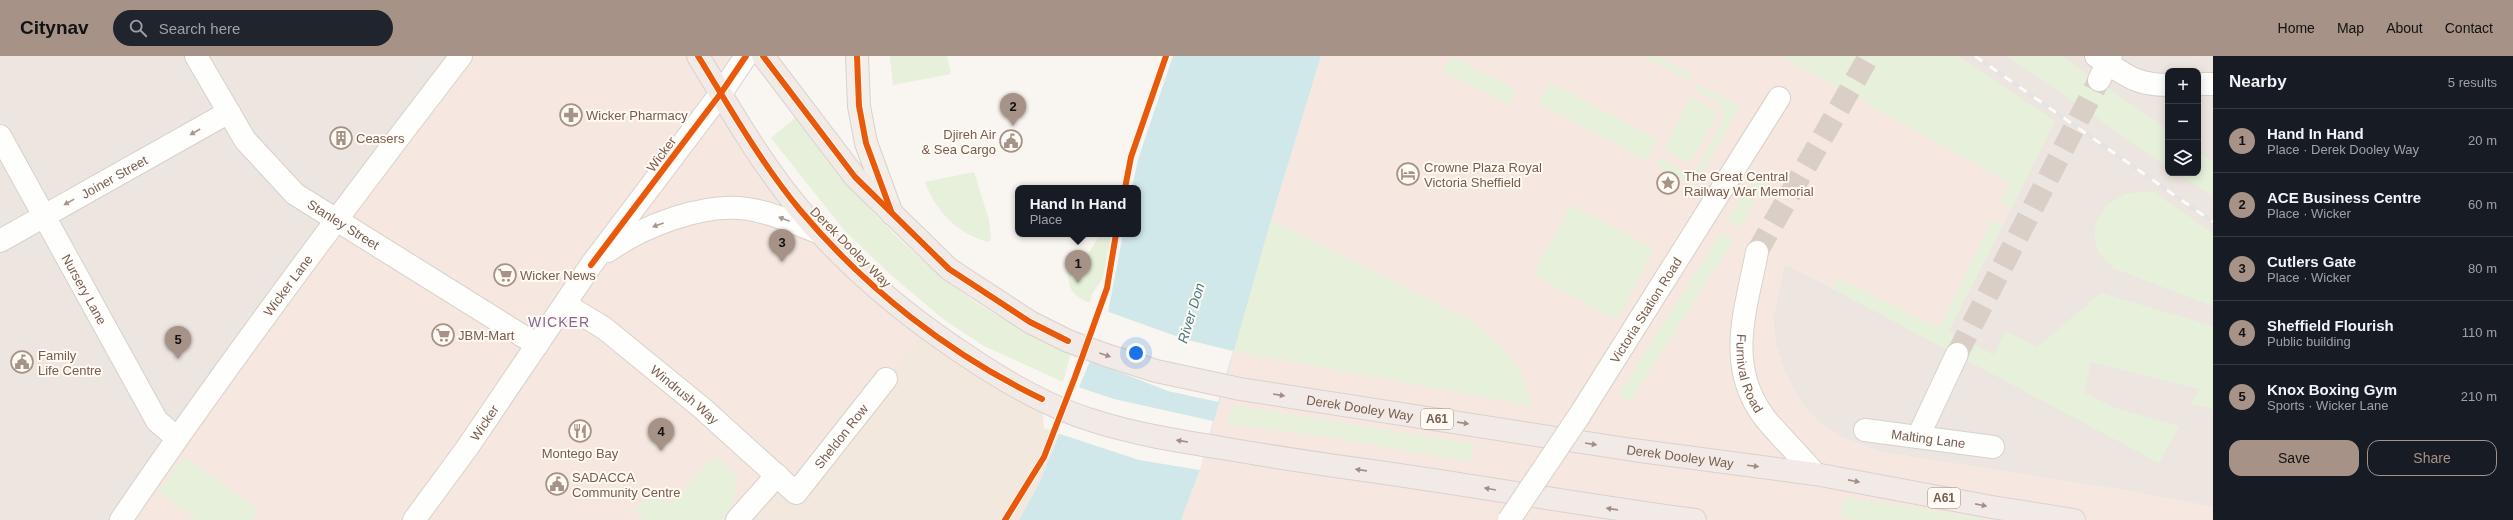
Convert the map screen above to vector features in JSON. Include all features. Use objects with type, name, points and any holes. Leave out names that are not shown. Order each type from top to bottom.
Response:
[{"type":"highway","name":"Derek Dooley Way","points":[[698,56],[760,156],[799,209],[820,233],[893,304],[987,369],[1042,399],[1102,423],[1174,440],[1637,516],[1695,520]]},
{"type":"highway","name":"Derek Dooley Way","points":[[763,56],[855,177],[949,269],[1030,322],[1068,341],[1156,371],[1240,389],[1633,450],[1815,474],[1992,507],[2074,520]]},
{"type":"main road","points":[[857,56],[859,106],[866,143],[892,214]]},
{"type":"street","name":"Stanley Street","points":[[196,56],[245,140],[295,194],[537,345]]},
{"type":"street","name":"Wicker Lane","points":[[121,520],[177,438],[335,219],[461,56]]},
{"type":"street","name":"Wicker","points":[[414,520],[467,448],[592,265],[721,93],[746,56]]},
{"type":"street","points":[[2103,64],[2136,81],[2151,85],[2165,84]]},
{"type":"street","points":[[2201,84],[2213,84]]},
{"type":"street","name":"Victoria Station Road","points":[[1509,520],[1579,416],[1779,98]]},
{"type":"street","name":"Joiner Street","points":[[0,241],[229,112]]},
{"type":"street","name":"Nursery Lane","points":[[0,136],[157,421],[177,438]]},
{"type":"street","name":"Wicker","points":[[592,265],[616,245],[647,228],[703,211],[748,209],[779,217],[820,233]]},
{"type":"street","name":"Furnival Road","points":[[1757,252],[1742,332],[1740,351],[1742,367],[1751,396],[1759,409],[1815,474]]},
{"type":"street","name":"Windrush Way","points":[[566,305],[604,328],[702,408],[796,493]]},
{"type":"street","points":[[1918,437],[1958,354]]},
{"type":"street","name":"Sheldon Row","points":[[796,493],[886,380]]},
{"type":"street","name":"Malting Lane","points":[[1865,430],[1992,447]]},
{"type":"street","points":[[737,520],[777,475]]},
{"type":"shaded area","points":[[0,56],[461,56],[121,520],[0,520]]},
{"type":"shaded area","points":[[461,56],[746,56],[721,93],[760,155],[926,328],[796,493],[777,475],[737,520],[121,520]]},
{"type":"shaded area","points":[[1321,56],[1803,56],[2025,181],[1941,345],[1785,264],[1773,318],[1776,346],[1785,372],[1802,404],[1820,423],[1844,438],[1881,452],[2129,491],[2213,507],[2213,520],[1181,520],[1200,470],[1271,220]]},
{"type":"shaded area","points":[[1902,56],[2213,56],[2213,507],[2129,491],[1881,452],[1844,438],[1820,423],[1802,404],[1785,372],[1776,346],[1773,318],[1785,264],[1941,345],[2025,181]]},
{"type":"shaded area","points":[[926,328],[1042,399],[1044,428],[1059,434],[1038,485],[1019,520],[737,520],[891,370]]},
{"type":"green space","points":[[890,56],[947,56],[951,74],[893,85]]},
{"type":"green space","points":[[1451,56],[1516,90],[1509,105],[1443,71]]},
{"type":"green space","points":[[1643,56],[1656,56],[1692,75],[1690,81]]},
{"type":"green space","points":[[1781,56],[1957,56],[2055,121],[2012,208],[2000,202],[2010,183]]},
{"type":"green space","points":[[2007,56],[2061,56],[2165,127],[2165,165]]},
{"type":"green space","points":[[1550,82],[1658,140],[1647,161],[1539,103]]},
{"type":"green space","points":[[1697,84],[1740,106],[1695,186],[1656,165],[1660,158],[1682,171],[1696,170],[1723,122],[1722,105],[1694,90]]},
{"type":"green space","points":[[1691,97],[1714,109],[1716,117],[1692,160],[1684,162],[1664,149]]},
{"type":"green space","points":[[795,118],[857,194],[925,263],[950,284],[988,310],[1071,353],[1063,382],[984,346],[943,319],[892,276],[844,230],[771,138]]},
{"type":"green space","points":[[2201,153],[2213,162],[2213,197],[2182,176],[2201,176]]},
{"type":"green space","points":[[1756,171],[1768,177],[1740,228],[1727,221]]},
{"type":"green space","points":[[974,172],[989,220],[991,240],[988,242],[967,233],[949,220],[935,203],[925,182]]},
{"type":"green space","points":[[2152,191],[2213,233],[2213,306],[2113,268],[2098,252],[2094,234],[2096,221],[2108,204],[2125,194]]},
{"type":"green space","points":[[1571,205],[1654,249],[1617,320],[1533,275]]},
{"type":"green space","points":[[1271,220],[1473,322],[1502,347],[1521,370],[1531,406],[1233,351]]},
{"type":"green space","points":[[1992,220],[2003,225],[1949,331],[1994,355],[2005,331],[2037,347],[2101,293],[2213,326],[2213,409],[2191,404],[2199,389],[2091,362],[2084,393],[2118,409],[2179,426],[2159,463],[1833,289],[1839,278],[1939,328]]},
{"type":"green space","points":[[1721,233],[1734,240],[1630,402],[1618,395]]},
{"type":"green space","points":[[1098,237],[1110,237],[1103,278],[1092,294],[1090,303],[1076,295],[1069,284],[1068,273],[1078,272]]},
{"type":"green space","points":[[1233,405],[1474,444],[1471,462],[1321,436],[1227,424]]},
{"type":"green space","points":[[715,456],[737,476],[736,488],[731,505],[721,520],[645,520],[634,511],[653,490],[669,505]]},
{"type":"green space","points":[[185,457],[259,509],[251,520],[197,520],[158,491]]},
{"type":"green space","points":[[1844,497],[1982,518],[1982,520],[1858,520],[1841,518]]},
{"type":"water","name":"River Don","points":[[1173,56],[1321,56],[1271,220],[1200,470],[1181,520],[1019,520],[1038,485],[1090,361],[1108,312],[1122,237],[1141,237],[1141,185],[1133,185],[1138,159]]},
{"type":"pier","points":[[1106,311],[1184,339],[1233,351],[1218,402],[1168,391],[1088,360]]},
{"type":"pier","points":[[1078,387],[1114,399],[1213,421],[1200,470],[1139,460],[1057,433]]},
{"type":"tunnel","points":[[1757,252],[1869,56]]},
{"type":"tunnel","points":[[1957,354],[2099,80]]},
{"type":"railway","points":[[1975,56],[2213,222]]},
{"type":"cycle path","points":[[698,56],[746,135],[772,173],[800,210],[853,267],[911,318],[942,341],[975,362],[1042,399]]},
{"type":"cycle path","points":[[591,265],[721,93],[746,56]]},
{"type":"cycle path","points":[[763,56],[855,177],[949,269],[1030,322],[1068,341]]},
{"type":"cycle path","points":[[857,56],[859,106],[866,143],[891,211]]},
{"type":"cycle path","points":[[1126,185],[1131,157],[1166,56]]},
{"type":"cycle path","points":[[1005,520],[1044,457],[1107,288],[1116,237]]},
{"type":"place","name":"Wicker Pharmacy","points":[[571,115]]},
{"type":"place","name":"ACE Business Centre","points":[[1013,126]]},
{"type":"place","name":"Ceasers","points":[[341,138]]},
{"type":"place","name":"Djireh Air & Sea Cargo","points":[[1011,141]]},
{"type":"place","name":"Crowne Plaza Royal Victoria Sheffield","points":[[1408,174]]},
{"type":"place","name":"The Great Central Railway War Memorial","points":[[1668,183]]},
{"type":"place","name":"Cutlers Gate","points":[[782,262]]},
{"type":"place","name":"Wicker News","points":[[505,275]]},
{"type":"place","name":"Hand In Hand","points":[[1078,283]]},
{"type":"place","name":"JBM-Mart","points":[[443,335]]},
{"type":"place","name":"Knox Boxing Gym","points":[[178,359]]},
{"type":"place","name":"Family Life Centre","points":[[22,362]]},
{"type":"place","name":"Montego Bay","points":[[580,431]]},
{"type":"place","name":"Sheffield Flourish","points":[[661,451]]},
{"type":"place","name":"SADACCA Community Centre","points":[[557,484]]},
{"type":"district","name":"WICKER","points":[[559,322]]}]
